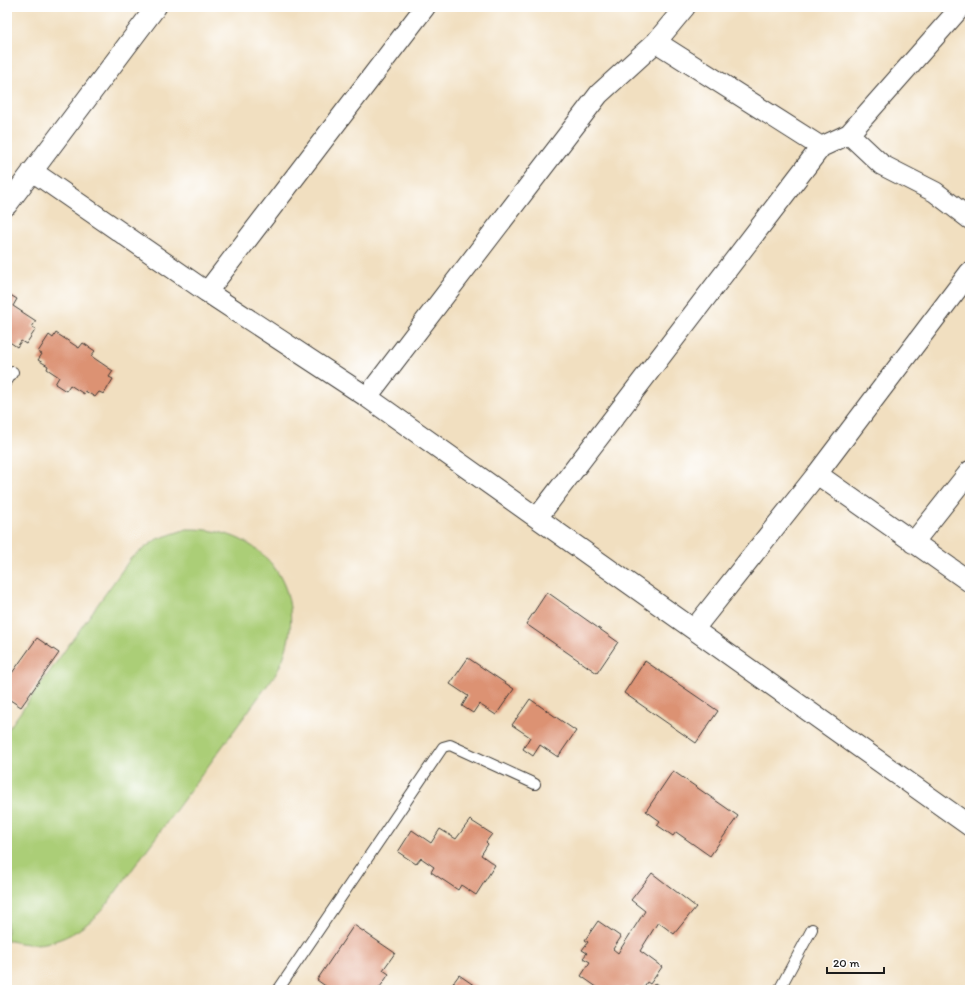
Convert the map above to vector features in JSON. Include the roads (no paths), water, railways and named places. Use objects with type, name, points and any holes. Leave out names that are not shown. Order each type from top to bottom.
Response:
[{"type":"street","points":[[7,205],[156,7]]},
{"type":"street","points":[[207,292],[425,7]]},
{"type":"street","points":[[367,397],[599,94],[656,42],[686,7]]},
{"type":"street","points":[[537,518],[821,147],[850,134],[962,7],[970,14]]},
{"type":"street","points":[[656,42],[821,147]]},
{"type":"street","points":[[850,134],[882,165],[935,192],[970,219]]},
{"type":"street","points":[[32,171],[207,292],[367,397],[970,826]]},
{"type":"street","points":[[694,629],[817,474],[970,272]]},
{"type":"street","points":[[913,543],[970,471]]},
{"type":"street","points":[[817,474],[970,582]]},
{"type":"lane","points":[[278,990],[443,747],[450,745],[534,784]]},
{"type":"lane","points":[[780,990],[812,929]]}]
